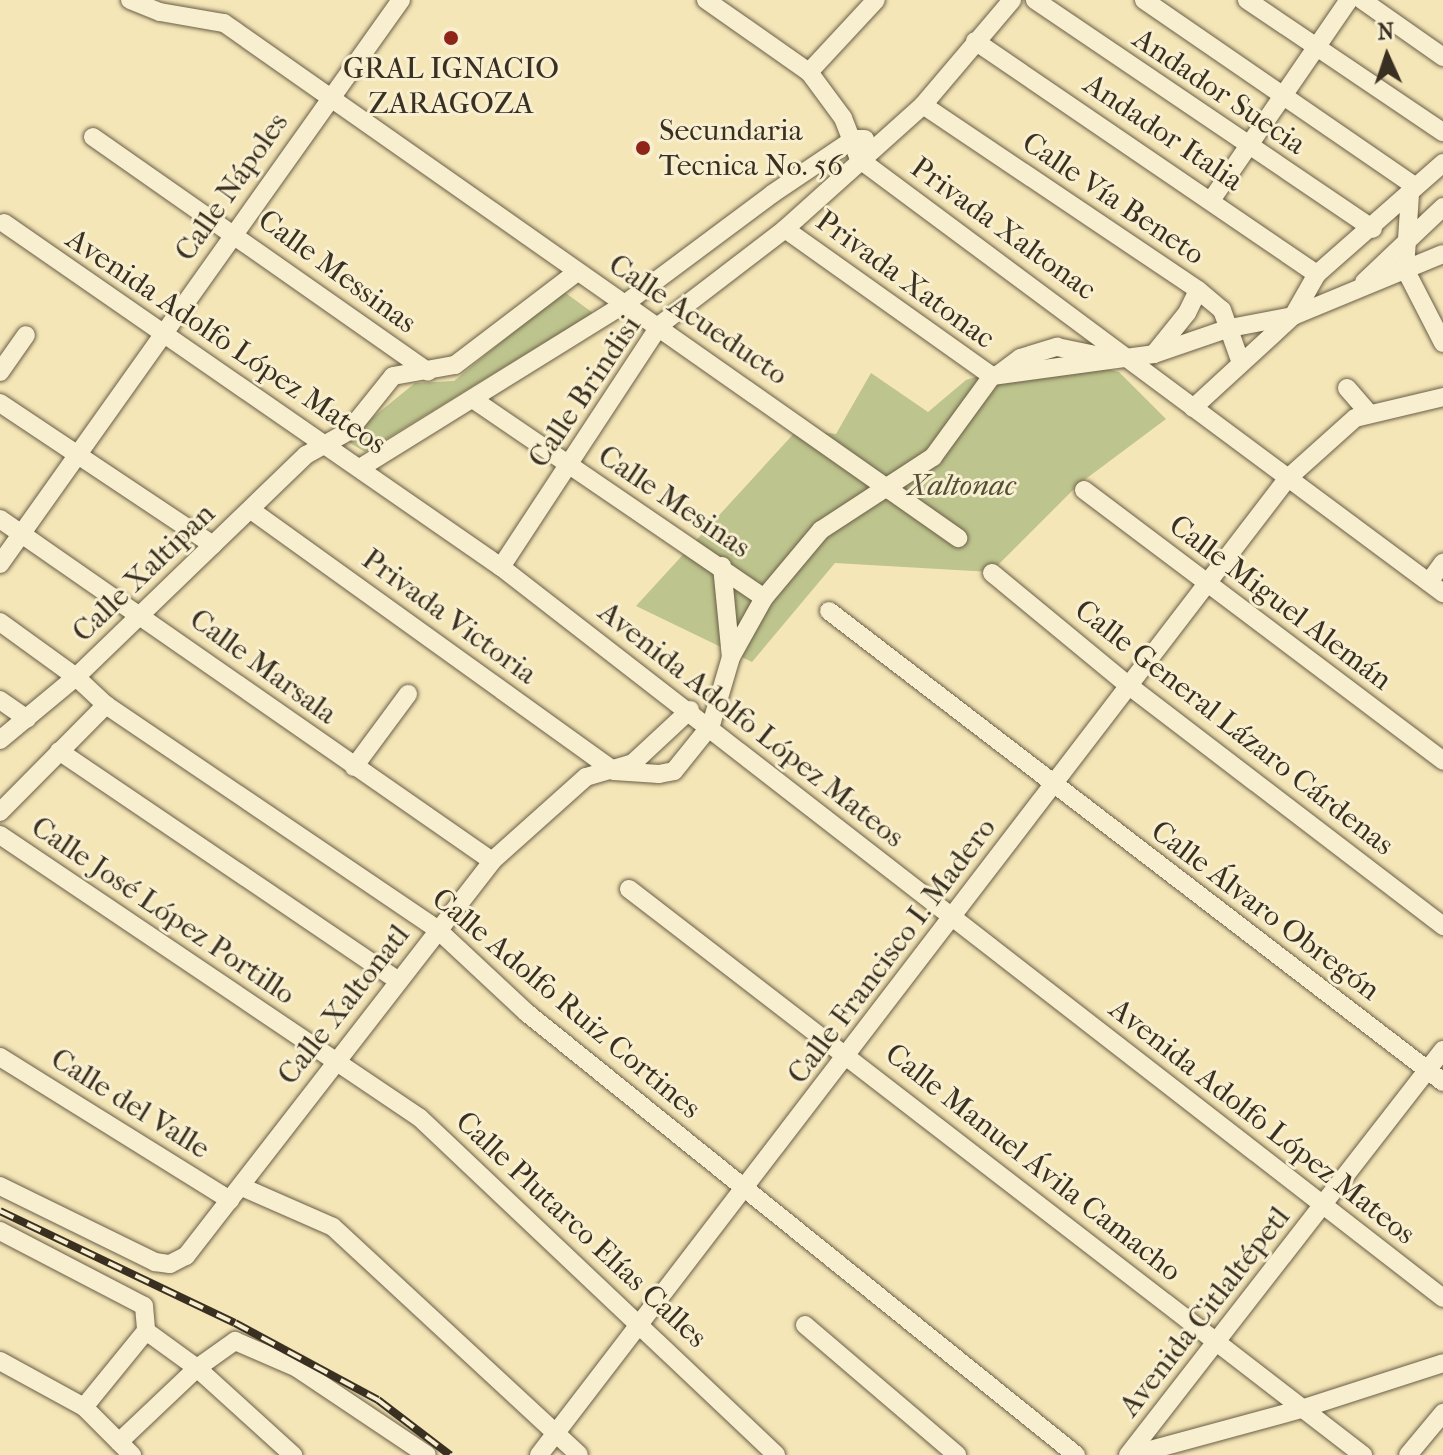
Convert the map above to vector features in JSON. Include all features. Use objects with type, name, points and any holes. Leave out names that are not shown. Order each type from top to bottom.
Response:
[{"type":"street","name":"Calle Nápoles","points":[[0,564],[236,234],[328,98],[401,0]]},
{"type":"street","points":[[706,0],[809,72],[854,139],[859,159]]},
{"type":"street","points":[[809,72],[876,0]]},
{"type":"street","name":"Calle Brindisi","points":[[501,567],[660,325],[785,229],[880,140],[923,105],[1012,0]]},
{"type":"street","name":"Andador Suecia","points":[[1035,0],[1250,149],[1373,229]]},
{"type":"street","points":[[1144,0],[1412,190]]},
{"type":"street","points":[[1247,0],[1315,49],[1443,132]]},
{"type":"street","points":[[1212,199],[1250,149],[1349,0]]},
{"type":"street","points":[[1362,0],[1443,57]]},
{"type":"street","name":"Calle Acueducto","points":[[133,2],[224,23],[577,272],[660,325],[958,538]]},
{"type":"street","name":"Andador Italia","points":[[975,41],[1212,199],[1317,274]]},
{"type":"street","name":"Calle Vía Beneto","points":[[923,105],[1198,290],[1222,310],[1241,363]]},
{"type":"street","name":"Calle Messinas","points":[[93,137],[236,234],[429,372]]},
{"type":"street","points":[[854,139],[880,140]]},
{"type":"street","name":"Calle Brindisi","points":[[626,303],[854,139]]},
{"type":"street","name":"Privada Xaltonac","points":[[859,159],[1122,359],[1436,588]]},
{"type":"street","points":[[1193,408],[1293,316],[1317,274],[1373,229],[1443,163]]},
{"type":"street","points":[[1412,190],[1405,269],[1443,343]]},
{"type":"street","points":[[1356,290],[1443,207]]},
{"type":"street","name":"Avenida Adolfo López Mateos","points":[[4,223],[161,337],[360,468],[501,567],[711,725],[951,918],[1325,1203],[1443,1298]]},
{"type":"street","name":"Privada Xatonac","points":[[785,229],[995,376]]},
{"type":"street","points":[[614,771],[674,771],[711,725],[731,657],[764,598],[821,530],[933,457],[995,376],[1154,354],[1230,328],[1293,316],[1443,254]]},
{"type":"street","name":"Calle Xaltipan","points":[[0,740],[76,677],[306,455],[349,431],[393,376],[429,372],[471,355],[577,272]]},
{"type":"street","points":[[1154,354],[1187,313],[1198,290]]},
{"type":"street","points":[[360,468],[626,303]]},
{"type":"street","points":[[0,372],[26,335]]},
{"type":"street","points":[[1347,388],[1369,413]]},
{"type":"street","name":"Calle Francisco I. Madero","points":[[539,1455],[644,1325],[1052,784],[1287,479],[1343,427],[1369,413],[1443,397]]},
{"type":"street","name":"Calle Mesinas","points":[[474,400],[722,566],[764,598]]},
{"type":"street","points":[[0,403],[213,545]]},
{"type":"street","name":"Calle Miguel Alemán","points":[[1084,490],[1443,761]]},
{"type":"street","name":"Privada Victoria","points":[[251,510],[614,771]]},
{"type":"street","name":"Calle Marsala","points":[[0,519],[141,614],[354,767],[492,861]]},
{"type":"street","points":[[1436,588],[1443,563]]},
{"type":"street","points":[[722,566],[731,657]]},
{"type":"street","name":"Calle General Lázaro Cárdenas","points":[[992,573],[1128,685],[1443,926]]},
{"type":"street","name":"Calle Álvaro Obregón","points":[[829,611],[1435,1076]]},
{"type":"street","name":"Calle Adolfo Ruiz Cortines","points":[[0,622],[76,677],[106,705],[438,930],[527,1013],[1076,1455]]},
{"type":"street","points":[[354,767],[408,694]]},
{"type":"street","points":[[0,700],[27,719]]},
{"type":"street","points":[[0,812],[106,705]]},
{"type":"street","name":"Calle Xaltonatl","points":[[0,1186],[155,1262],[170,1264],[186,1256],[396,979],[492,861],[586,777],[614,771],[653,750],[690,710]]},
{"type":"street","points":[[59,751],[396,979]]},
{"type":"street","name":"Calle José López Portillo","points":[[0,835],[335,1060]]},
{"type":"street","name":"Calle Manuel Ávila Camacho","points":[[629,889],[849,1055],[1363,1455]]},
{"type":"street","name":"Avenida Citlaltépetl","points":[[1130,1455],[1325,1203],[1435,1076],[1443,1050]]},
{"type":"street","name":"Calle del Valle","points":[[0,1057],[236,1193],[333,1227],[579,1455]]},
{"type":"street","name":"Calle Plutarco Elías Calles","points":[[335,1060],[420,1118],[644,1325],[776,1455]]},
{"type":"street","points":[[0,1231],[144,1306],[146,1331],[84,1407]]},
{"type":"street","points":[[805,1325],[957,1455]]},
{"type":"street","points":[[146,1331],[197,1368],[293,1455]]},
{"type":"street","points":[[0,1361],[84,1407],[126,1448],[197,1368],[235,1341],[297,1368],[427,1455]]},
{"type":"street","points":[[1130,1455],[1301,1409],[1443,1363]]},
{"type":"street","points":[[1408,1455],[1443,1413]]},
{"type":"green space","points":[[563,291],[593,313],[365,452],[345,440],[415,383],[454,381]]},
{"type":"green space","name":"Xaltonac","points":[[1047,354],[1119,372],[1166,419],[1079,484],[991,572],[835,563],[752,662],[636,606],[798,429],[836,434],[871,373],[928,412],[966,380]]},
{"type":"railway","points":[[0,1211],[235,1323],[378,1400],[450,1455]]},
{"type":"place","name":"GRAL IGNACIO ZARAGOZA","points":[[451,38]]},
{"type":"place","name":"Secundaria Tecnica No. 56","points":[[643,148]]}]
